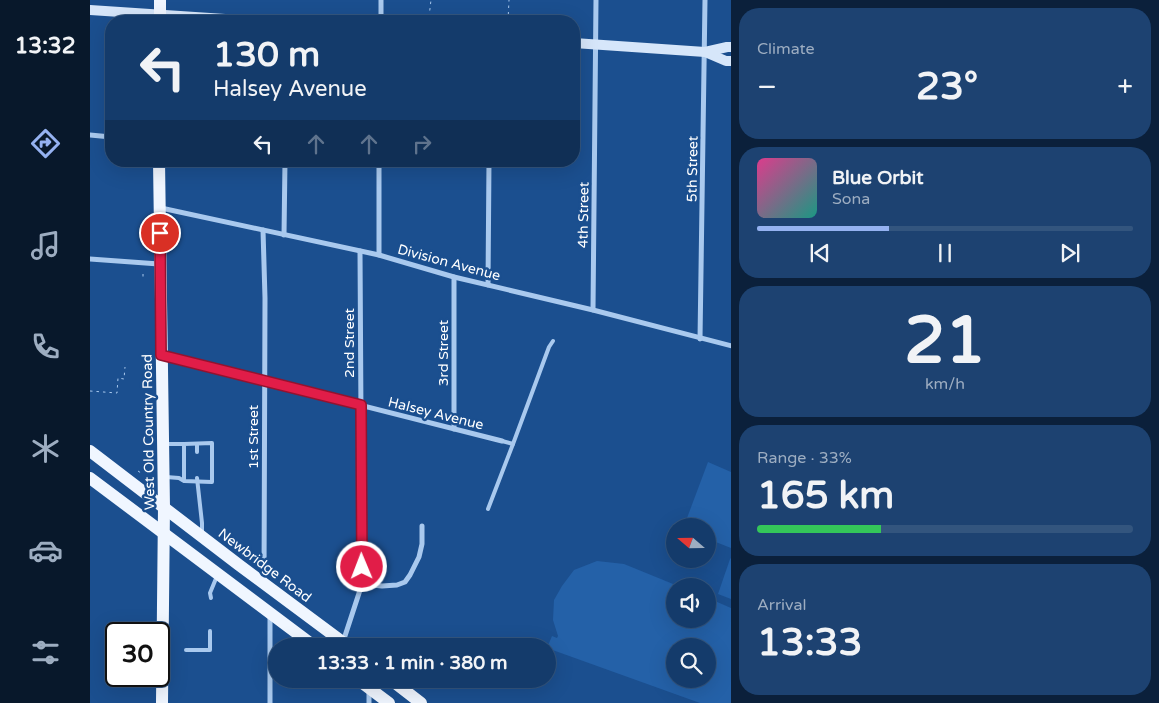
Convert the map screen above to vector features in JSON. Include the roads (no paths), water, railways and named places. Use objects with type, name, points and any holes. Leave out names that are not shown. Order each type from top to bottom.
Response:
[{"type":"main road","points":[[160,0],[160,15]]},
{"type":"main road","points":[[90,10],[134,15]]},
{"type":"main road","points":[[580,44],[705,52],[731,47]]},
{"type":"main road","points":[[705,52],[726,61],[731,61]]},
{"type":"main road","name":"West Old Country Road","points":[[159,167],[164,477],[162,703]]},
{"type":"main road","name":"Newbridge Road","points":[[90,451],[337,638]]},
{"type":"main road","points":[[90,478],[304,638]]},
{"type":"main road","points":[[369,688],[389,703]]},
{"type":"main road","points":[[402,688],[421,703]]},
{"type":"street","points":[[380,0],[381,15]]},
{"type":"street","name":"4th Street","points":[[593,310],[596,0]]},
{"type":"street","name":"5th Street","points":[[700,339],[705,0]]},
{"type":"street","points":[[90,135],[105,136]]},
{"type":"street","points":[[284,235],[285,167]]},
{"type":"street","points":[[379,255],[380,167]]},
{"type":"street","points":[[488,285],[489,167]]},
{"type":"street","name":"Division Avenue","points":[[159,207],[379,255],[454,277],[731,346]]},
{"type":"street","name":"1st Street","points":[[262,230],[265,298],[264,584]]},
{"type":"street","name":"2nd Street","points":[[347,638],[362,584],[360,251]]},
{"type":"street","points":[[90,259],[160,264]]},
{"type":"street","name":"3rd Street","points":[[454,277],[454,429]]},
{"type":"street","name":"Halsey Avenue","points":[[161,355],[502,441]]},
{"type":"street","points":[[362,584],[382,586],[397,585],[405,582],[419,557],[422,544],[422,526]]},
{"type":"street","points":[[270,612],[270,703]]},
{"type":"street","points":[[369,688],[369,703]]},
{"type":"lane","points":[[488,509],[548,347],[553,341]]},
{"type":"lane","points":[[502,441],[513,444]]},
{"type":"lane","points":[[163,444],[212,444],[212,482],[164,477]]},
{"type":"lane","points":[[184,444],[184,480]]},
{"type":"lane","points":[[197,444],[197,452]]},
{"type":"lane","points":[[198,480],[202,536]]},
{"type":"lane","points":[[211,598],[210,593],[218,574]]},
{"type":"lane","points":[[186,650],[210,650],[210,631]]}]
